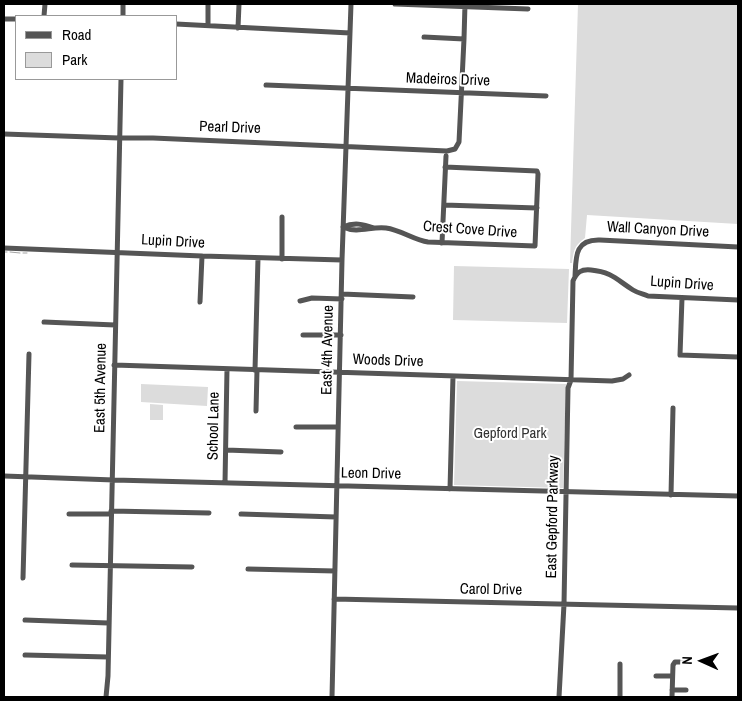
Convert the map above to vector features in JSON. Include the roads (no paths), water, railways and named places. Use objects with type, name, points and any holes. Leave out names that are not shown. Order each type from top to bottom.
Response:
[{"type":"street","points":[[208,4],[208,25]]},
{"type":"street","points":[[238,28],[239,4]]},
{"type":"street","name":"East 4th Avenue","points":[[332,697],[342,260],[351,4]]},
{"type":"street","points":[[395,4],[464,5],[528,9]]},
{"type":"street","points":[[461,93],[464,5]]},
{"type":"street","points":[[178,24],[350,33]]},
{"type":"street","points":[[424,37],[464,39]]},
{"type":"street","name":"East 5th Avenue","points":[[106,697],[121,80]]},
{"type":"street","name":"Madeiros Drive","points":[[266,85],[546,96]]},
{"type":"street","name":"Pearl Drive","points":[[4,134],[170,138],[447,151],[455,149],[459,142],[461,93]]},
{"type":"street","points":[[442,242],[446,156]]},
{"type":"street","points":[[444,205],[537,208],[538,174],[537,171],[445,167]]},
{"type":"street","name":"Crest Cove Drive","points":[[343,227],[350,230],[375,228],[391,230],[424,242],[536,246],[537,208]]},
{"type":"street","points":[[282,218],[282,259]]},
{"type":"street","name":"Wall Canyon Drive","points":[[575,278],[577,251],[582,244],[594,240],[738,247]]},
{"type":"street","name":"Lupin Drive","points":[[4,248],[342,260]]},
{"type":"street","points":[[200,302],[202,256]]},
{"type":"street","points":[[256,411],[258,258]]},
{"type":"street","name":"Lupin Drive","points":[[575,278],[579,272],[585,269],[602,271],[642,294],[654,297],[738,300]]},
{"type":"street","name":"East Gepford Parkway","points":[[559,697],[564,604],[568,388],[571,380],[573,281],[575,278]]},
{"type":"street","points":[[300,301],[312,298],[414,297]]},
{"type":"street","points":[[682,298],[680,355],[738,357]]},
{"type":"street","points":[[44,322],[115,325]]},
{"type":"street","points":[[303,335],[341,335]]},
{"type":"street","points":[[23,578],[29,354]]},
{"type":"street","name":"Woods Drive","points":[[114,365],[612,381],[623,379],[629,375]]},
{"type":"street","name":"School Lane","points":[[225,483],[227,369]]},
{"type":"street","points":[[450,489],[453,376]]},
{"type":"street","points":[[672,495],[673,408]]},
{"type":"street","points":[[296,427],[338,427]]},
{"type":"street","points":[[226,450],[281,452]]},
{"type":"street","name":"Leon Drive","points":[[4,476],[738,496]]},
{"type":"street","points":[[69,514],[209,513]]},
{"type":"street","points":[[241,514],[336,517]]},
{"type":"street","points":[[72,565],[192,567]]},
{"type":"street","points":[[248,569],[335,571]]},
{"type":"street","name":"Carol Drive","points":[[334,599],[738,608]]},
{"type":"street","points":[[25,620],[108,623]]},
{"type":"street","points":[[25,655],[108,657]]},
{"type":"street","points":[[672,697],[674,664],[686,662]]},
{"type":"street","points":[[620,664],[620,697]]},
{"type":"street","points":[[656,676],[672,676]]},
{"type":"street","points":[[672,690],[686,690]]},
{"type":"waterway","points":[[10,252],[20,253]]},
{"type":"park label","name":"Gepford Park","points":[[510,434]]}]
